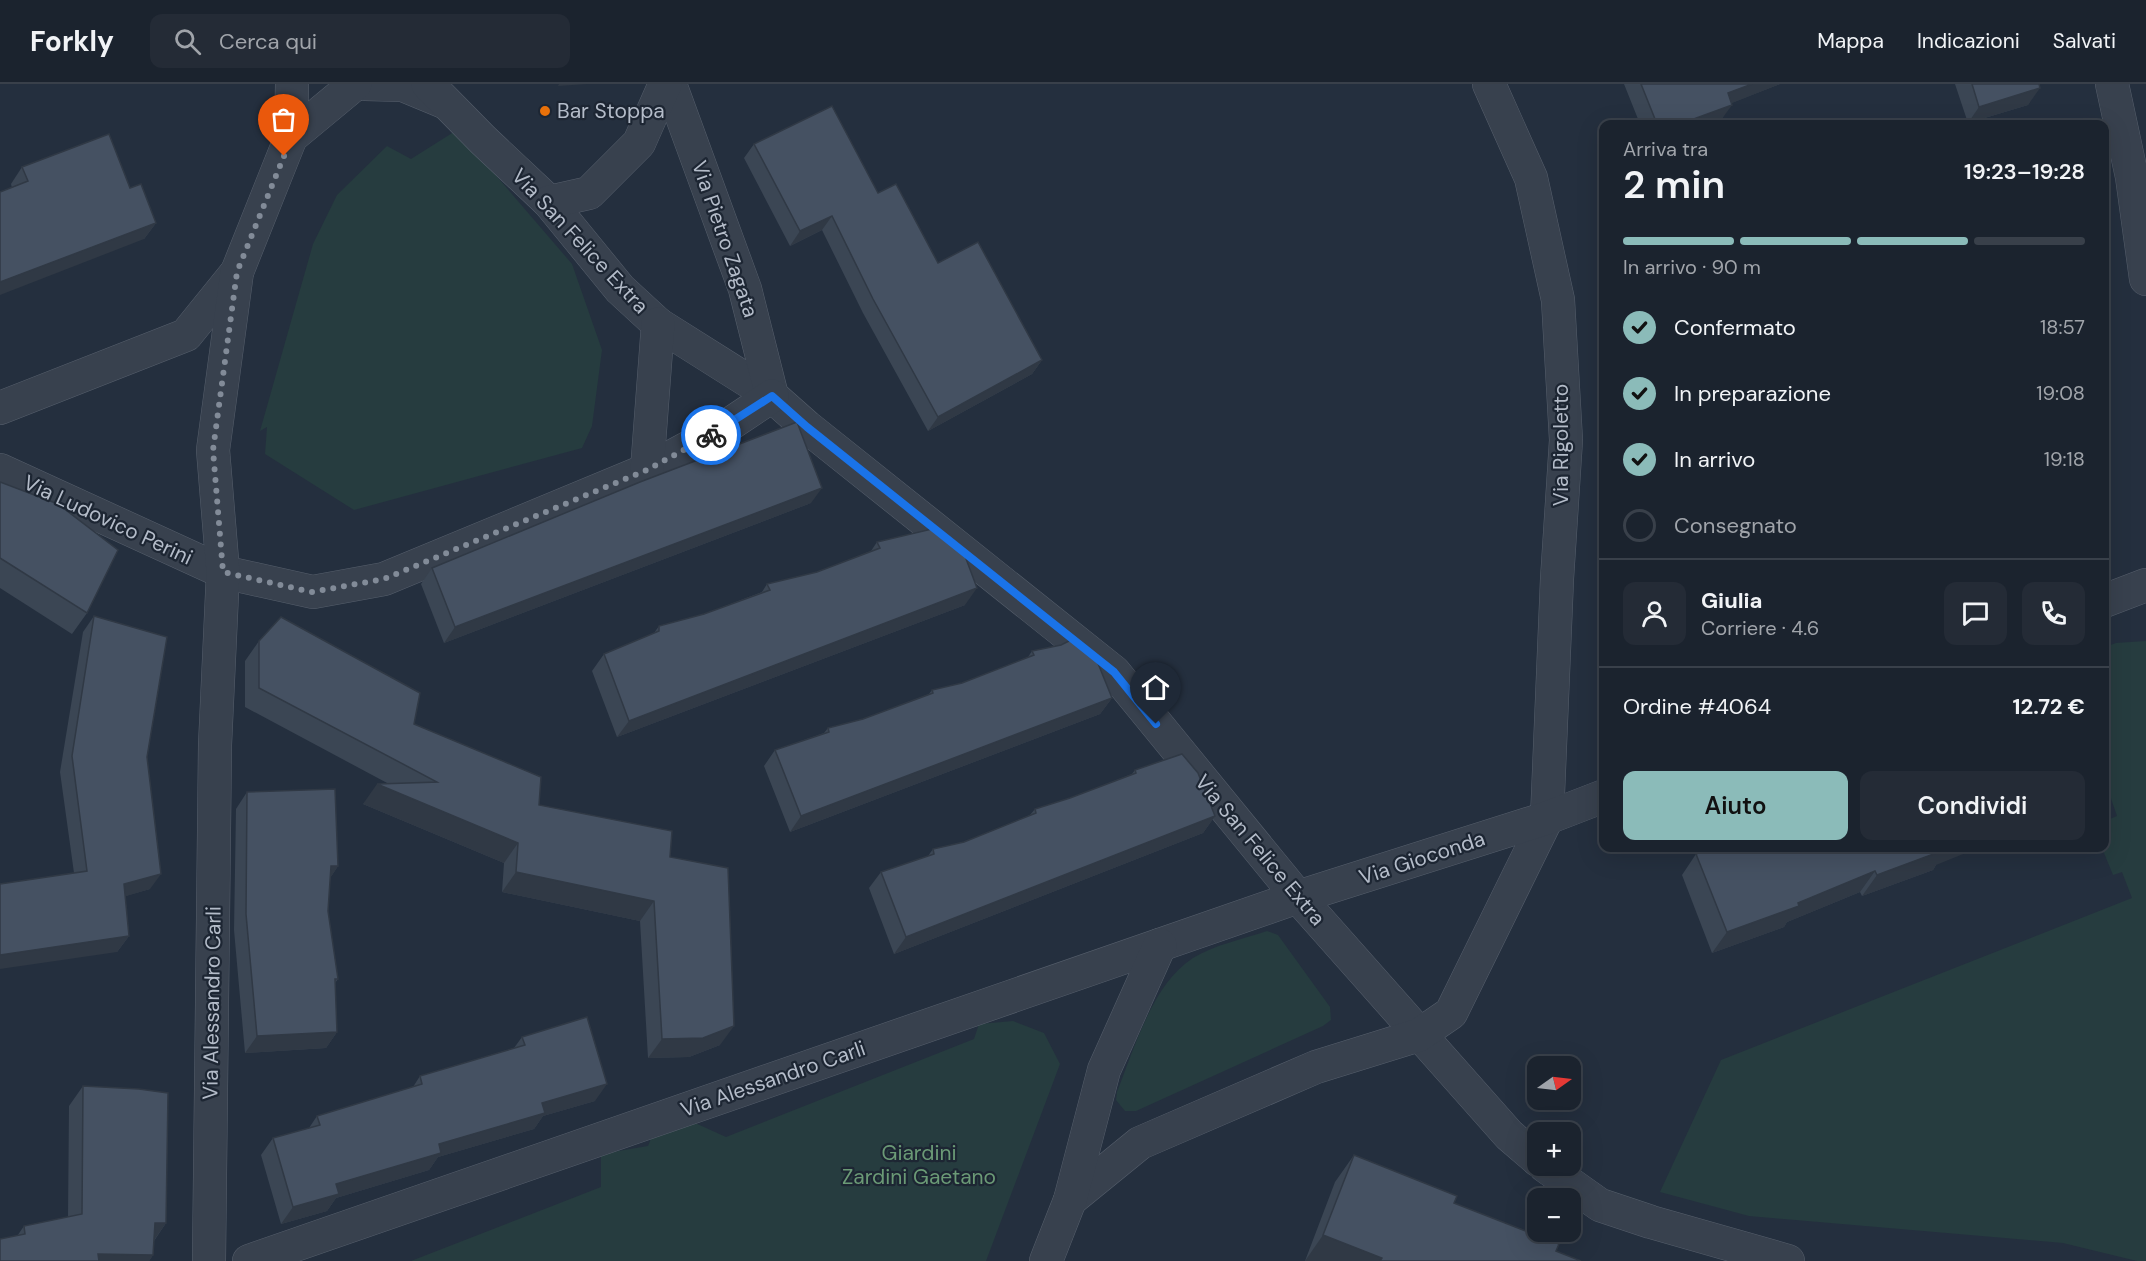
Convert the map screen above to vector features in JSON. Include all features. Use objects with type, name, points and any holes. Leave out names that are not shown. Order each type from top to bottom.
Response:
[{"type":"street","points":[[223,572],[213,450],[237,272],[291,136],[292,84]]},
{"type":"street","points":[[291,136],[355,84]]},
{"type":"street","points":[[365,84],[403,85],[436,93]]},
{"type":"street","points":[[549,202],[589,193],[639,143],[665,84]]},
{"type":"street","name":"Via Pietro Zagata","points":[[670,84],[745,290],[772,396]]},
{"type":"street","name":"Via Rigoletto","points":[[1489,84],[1531,178],[1558,300],[1566,440],[1547,818]]},
{"type":"street","points":[[2112,84],[2132,177],[2146,279]]},
{"type":"street","name":"Via San Felice Extra","points":[[436,93],[549,202],[620,289],[658,324],[772,396],[807,427],[1114,672],[1298,897],[1509,1135],[1527,1151]]},
{"type":"street","points":[[0,408],[186,335],[237,272]]},
{"type":"street","points":[[647,470],[658,324]]},
{"type":"street","name":"Via Ludovico Perini","points":[[0,470],[223,572],[312,592],[384,579],[647,470],[721,430],[772,396]]},
{"type":"street","name":"Via Alessandro Carli","points":[[209,1261],[215,745],[223,572]]},
{"type":"street","points":[[2109,599],[2146,585]]},
{"type":"street","name":"Via Gioconda","points":[[1298,897],[1547,818],[1599,798]]},
{"type":"street","points":[[1070,1200],[1140,1143],[1316,1067],[1419,1035],[1451,1013],[1547,818]]},
{"type":"street","name":"Via Alessandro Carli","points":[[249,1261],[1298,897]]},
{"type":"street","points":[[1046,1261],[1070,1200],[1104,1070],[1160,945]]},
{"type":"street","points":[[1559,1176],[1600,1205],[1788,1261]]},
{"type":"green space","points":[[457,130],[572,264],[602,350],[592,426],[582,448],[354,510],[265,454],[267,427],[260,431],[313,244],[337,195],[387,146],[411,159]]},
{"type":"green space","points":[[2146,641],[2146,1261],[2137,1261],[2063,1243],[1749,1216],[1660,1192],[1721,1060],[2132,898],[2122,872],[2113,875],[2104,852],[2109,852],[2109,819],[2117,816],[2109,793],[2109,646]]},
{"type":"green space","points":[[1267,931],[1278,935],[1330,1007],[1331,1020],[1323,1026],[1136,1111],[1125,1111],[1116,1100],[1117,1092],[1146,1018],[1167,983],[1179,969],[1201,953]]},
{"type":"green space","name":"Giardini Zardini Gaetano","points":[[1013,1021],[1044,1033],[1060,1064],[986,1261],[411,1261],[601,1187],[601,1154],[648,1146],[655,1129],[684,1118],[726,1137],[974,1039],[979,1024]]},
{"type":"building","points":[[1641,84],[1752,84],[1728,93],[1732,105],[1691,120],[1655,120]]},
{"type":"building","points":[[1972,84],[2039,84],[2040,88],[1979,107]]},
{"type":"building","points":[[832,106],[878,193],[896,184],[938,263],[978,242],[1042,360],[938,417],[873,299],[832,216],[800,231],[754,144]]},
{"type":"building","points":[[109,134],[130,188],[141,184],[156,223],[0,282],[0,192],[28,181],[22,167]]},
{"type":"building","points":[[797,422],[822,488],[455,627],[432,568],[640,482]]},
{"type":"building","points":[[0,482],[58,504],[118,550],[87,613],[0,558]]},
{"type":"building","points":[[936,528],[962,548],[977,588],[629,721],[604,654],[659,631],[659,626],[704,614],[770,590],[767,584],[817,572],[880,548],[877,542]]},
{"type":"building","points":[[94,616],[167,637],[147,757],[161,874],[124,884],[129,936],[0,955],[0,884],[87,871],[72,756]]},
{"type":"building","points":[[281,617],[420,693],[414,724],[541,777],[539,805],[672,831],[670,857],[728,868],[734,1026],[703,1038],[662,1039],[654,901],[516,872],[518,843],[377,784],[437,782],[259,688],[259,641]]},
{"type":"building","points":[[1073,639],[1095,656],[1112,698],[801,816],[775,750],[829,732],[828,728],[863,719],[933,693],[932,690],[962,683],[1034,655],[1032,651],[1061,645]]},
{"type":"building","points":[[1182,754],[1198,773],[1215,816],[906,937],[881,872],[934,854],[933,849],[964,842],[1036,813],[1035,809],[1070,798],[1136,773],[1135,770]]},
{"type":"building","points":[[335,789],[338,866],[331,866],[328,911],[338,979],[335,979],[337,1032],[257,1036],[246,914],[247,792]]},
{"type":"building","points":[[1702,852],[1939,852],[1877,875],[1875,871],[1798,903],[1799,906],[1727,932],[1696,854]]},
{"type":"building","points":[[587,1017],[607,1084],[542,1103],[545,1113],[439,1144],[441,1153],[336,1184],[339,1194],[293,1207],[273,1138],[320,1125],[317,1116],[422,1084],[420,1076],[525,1045],[522,1037]]},
{"type":"building","points":[[83,1086],[168,1093],[166,1223],[155,1223],[153,1255],[98,1254],[99,1261],[0,1261],[0,1239],[25,1234],[24,1226],[82,1214]]},
{"type":"building","points":[[1354,1155],[1457,1196],[1454,1203],[1527,1232],[1527,1242],[1554,1242],[1559,1244],[1556,1251],[1581,1261],[1380,1261],[1382,1258],[1323,1235]]},
{"type":"way so far","points":[[284,156],[237,272],[213,450],[223,572],[312,592],[384,579],[647,470],[711,435]]},
{"type":"place","name":"Bar Stoppa","points":[[545,111]]},
{"type":"route","points":[[711,435],[772,396],[807,427],[1114,672],[1156,724]]}]
